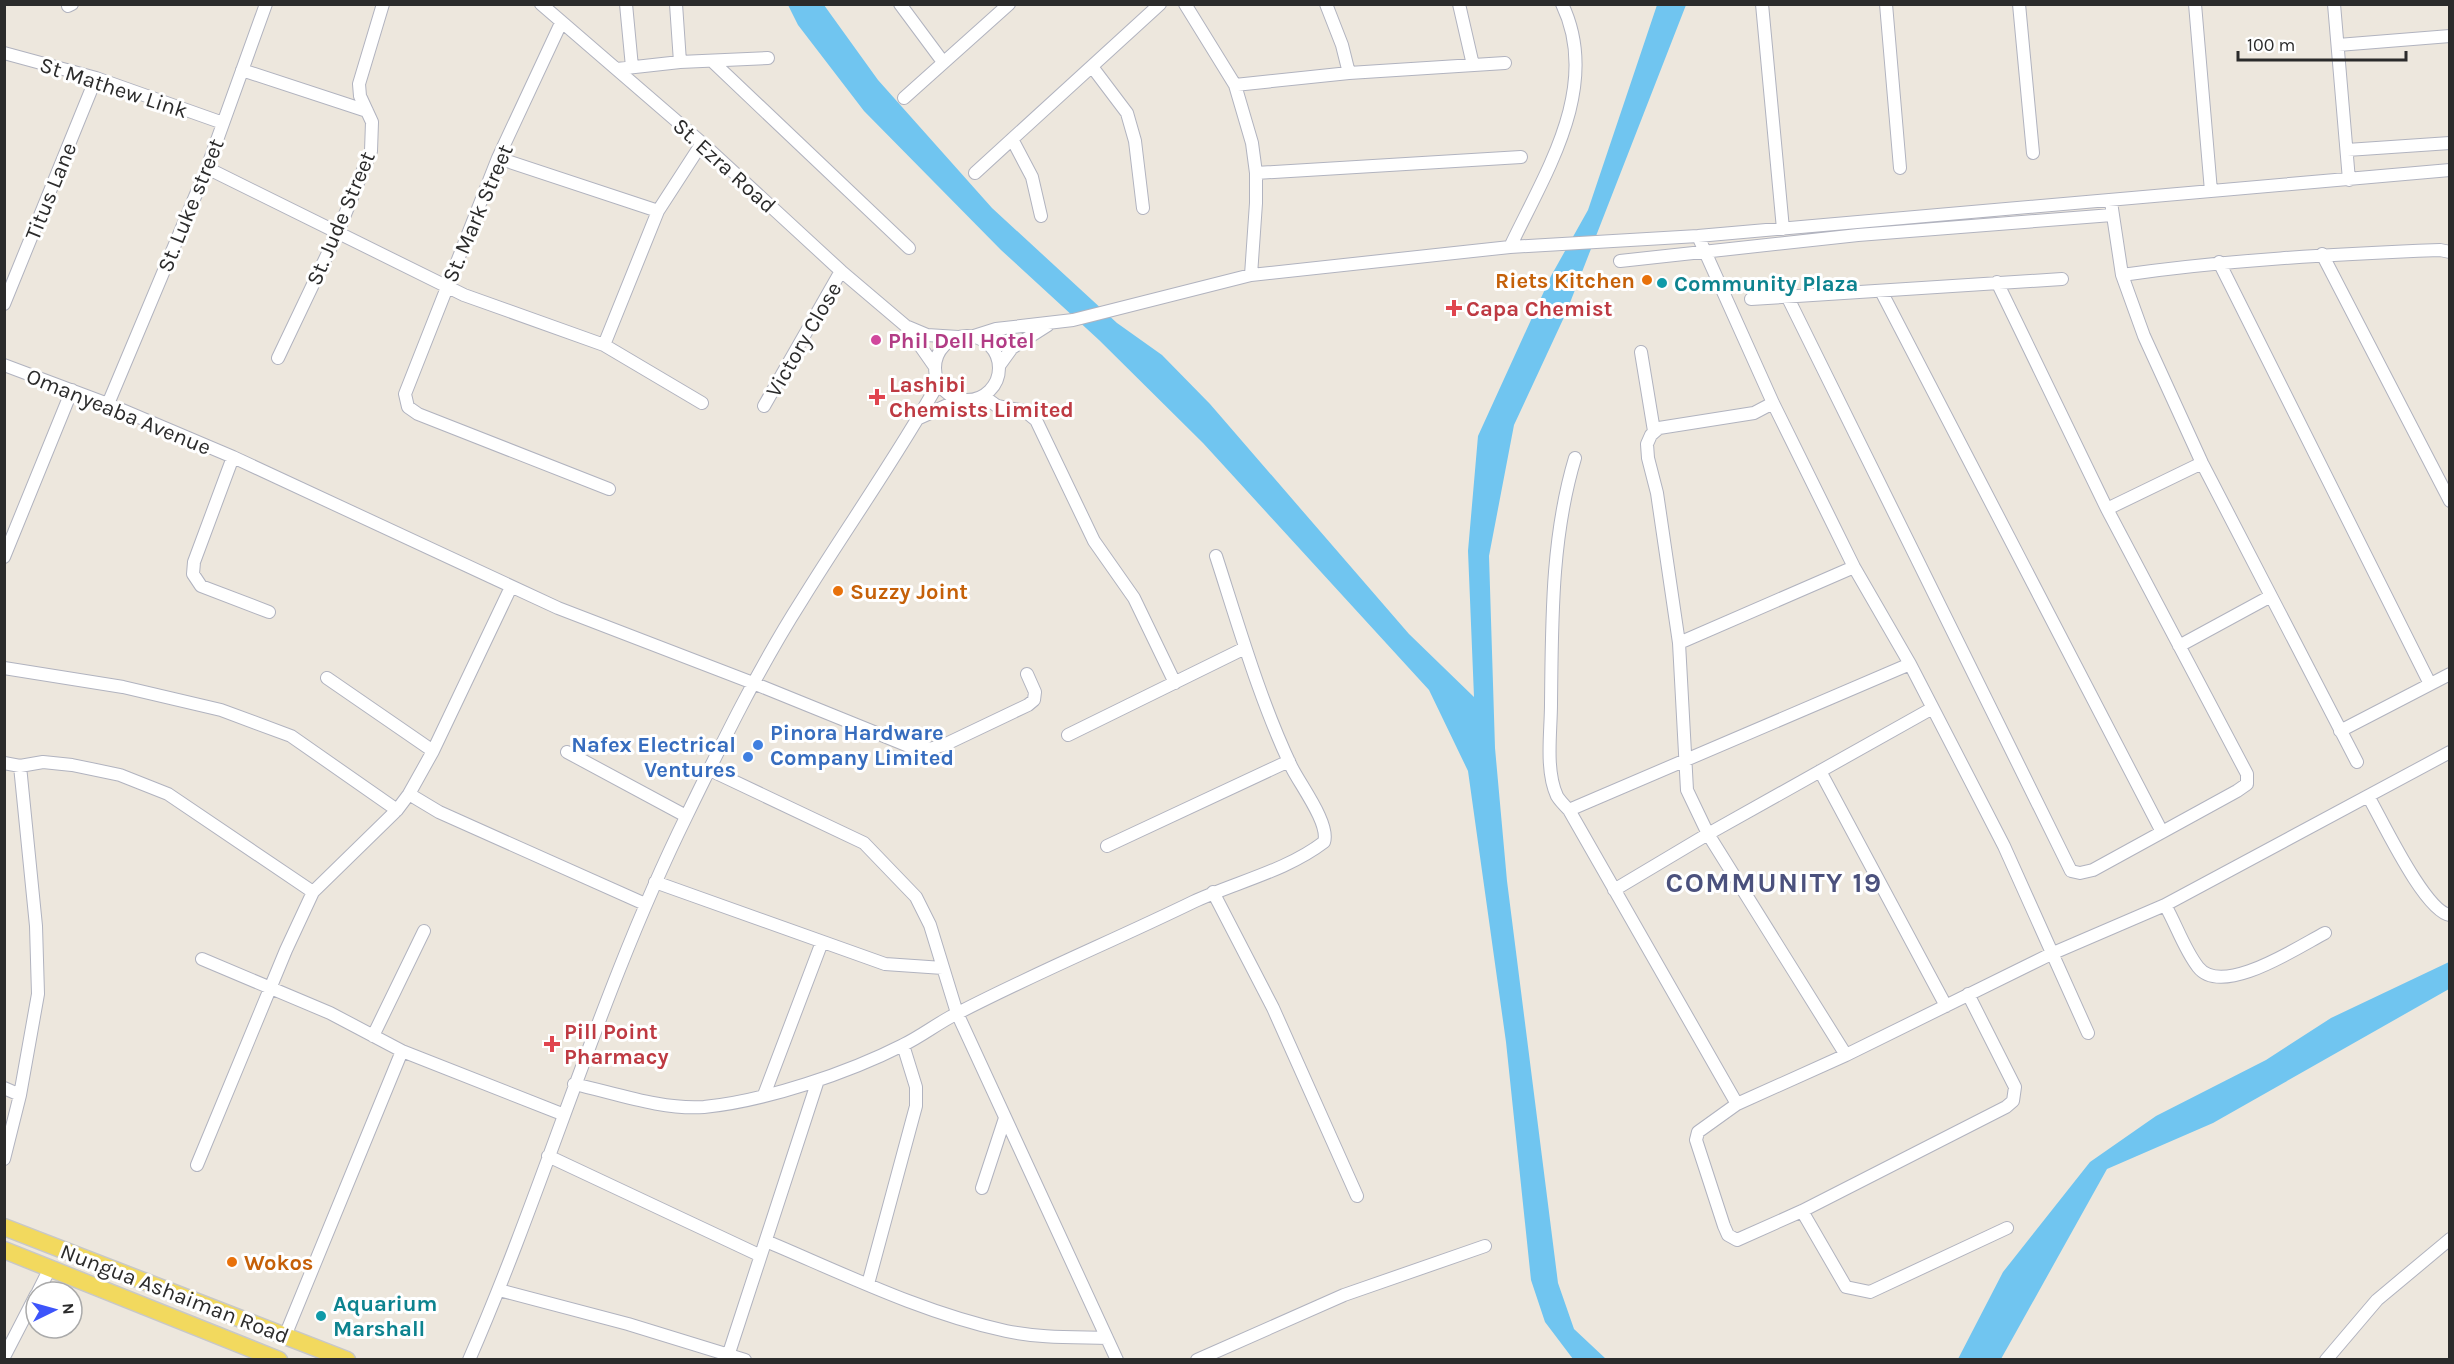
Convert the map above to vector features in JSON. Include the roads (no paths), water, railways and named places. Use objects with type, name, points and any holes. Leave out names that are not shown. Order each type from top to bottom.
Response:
[{"type":"main road","name":"Nungua Ashaiman Road","points":[[4,1227],[347,1359]]},
{"type":"main road","name":"Nungua Ashaiman Road","points":[[4,1250],[279,1359]]},
{"type":"street","name":"St. Luke street","points":[[108,404],[207,168],[266,4]]},
{"type":"street","name":"St. Jude Street","points":[[278,358],[336,234],[371,151],[372,122],[360,96],[359,84],[383,4]]},
{"type":"street","name":"St. Ezra Road","points":[[541,4],[702,143],[841,271],[907,327]]},
{"type":"street","points":[[626,4],[632,67]]},
{"type":"street","points":[[676,4],[680,62]]},
{"type":"street","points":[[900,4],[943,62]]},
{"type":"street","points":[[904,98],[1009,4]]},
{"type":"street","points":[[975,173],[1093,68],[1160,4]]},
{"type":"street","points":[[1185,4],[1235,85],[1251,143],[1256,173],[1256,234],[1251,275]]},
{"type":"street","points":[[1326,4],[1342,45],[1349,72]]},
{"type":"street","points":[[1459,4],[1473,65]]},
{"type":"street","points":[[1510,247],[1556,149],[1572,101],[1577,75],[1577,54],[1563,4]]},
{"type":"street","points":[[1762,4],[1783,229]]},
{"type":"street","points":[[1886,4],[1900,168]]},
{"type":"street","points":[[2019,4],[2033,153]]},
{"type":"street","points":[[2195,4],[2211,190]]},
{"type":"street","points":[[2334,4],[2349,180]]},
{"type":"street","name":"St. Mark Street","points":[[561,22],[498,158],[405,394],[408,406],[418,414],[609,489]]},
{"type":"street","points":[[2338,45],[2450,36]]},
{"type":"street","name":"St Mathew Link","points":[[4,53],[96,78],[224,123]]},
{"type":"street","points":[[616,69],[680,62],[768,58]]},
{"type":"street","points":[[712,62],[909,248]]},
{"type":"street","points":[[1235,85],[1349,72],[1505,63]]},
{"type":"street","points":[[1093,68],[1126,113],[1135,141],[1143,208]]},
{"type":"street","points":[[242,70],[367,111]]},
{"type":"street","name":"Titus Lane","points":[[4,304],[96,78]]},
{"type":"street","points":[[1012,139],[1032,177],[1041,216]]},
{"type":"street","points":[[604,345],[658,212],[702,143]]},
{"type":"street","points":[[2347,150],[2450,143]]},
{"type":"street","points":[[1256,173],[1521,157]]},
{"type":"street","points":[[498,158],[658,212]]},
{"type":"street","points":[[207,168],[336,234],[446,286],[604,345],[702,403]]},
{"type":"street","points":[[907,327],[927,335],[974,336],[996,329],[1049,325],[1073,320],[1251,275],[1510,247],[1698,236],[2111,202],[2211,190],[2450,170]]},
{"type":"street","points":[[2111,202],[2122,275],[2144,336],[2202,463],[2357,762]]},
{"type":"street","points":[[1620,261],[1858,235],[2112,215]]},
{"type":"street","points":[[1698,236],[1773,403],[1854,567],[1910,664],[1931,709],[2004,846],[2088,1033]]},
{"type":"street","points":[[2122,275],[2219,262],[2322,254],[2440,250],[2450,252]]},
{"type":"street","points":[[2322,254],[2450,501]]},
{"type":"street","points":[[2219,262],[2430,684]]},
{"type":"street","name":"Victory Close","points":[[764,406],[841,271]]},
{"type":"street","points":[[1751,299],[2062,279]]},
{"type":"street","points":[[1787,296],[2071,871],[2080,873],[2093,870],[2247,784],[2247,774],[2107,509],[1997,282]]},
{"type":"street","points":[[1881,291],[2163,832]]},
{"type":"street","points":[[999,366],[1012,348],[1049,325]]},
{"type":"street","points":[[907,327],[935,367],[939,382],[948,393],[960,399]]},
{"type":"street","points":[[919,418],[960,399],[983,396],[998,378],[999,366],[992,347],[974,336]]},
{"type":"street","points":[[935,367],[942,348],[958,337]]},
{"type":"street","points":[[1641,352],[1654,431],[1647,444],[1648,458],[1657,493],[1679,643],[1687,790],[1708,834],[1846,1055]]},
{"type":"street","name":"Omanyeaba Avenue","points":[[4,365],[108,404],[233,458],[558,608],[906,745],[929,749],[944,745],[1028,705],[1034,700],[1035,692],[1027,674]]},
{"type":"street","points":[[469,1359],[499,1290],[562,1114],[645,904],[686,816],[753,683],[801,601],[919,418],[939,382]]},
{"type":"street","points":[[4,557],[72,390]]},
{"type":"street","points":[[983,396],[1003,409],[1025,411],[1036,420],[1094,541],[1134,598],[1175,683]]},
{"type":"street","points":[[1654,431],[1671,424],[1754,413],[1773,403]]},
{"type":"street","points":[[233,458],[194,562],[193,574],[201,586],[269,612]]},
{"type":"street","points":[[1575,458],[1560,514],[1551,653],[1550,754],[1558,797],[1569,810],[1737,1104]]},
{"type":"street","points":[[2107,509],[2202,463]]},
{"type":"street","points":[[574,1084],[685,1107],[704,1107],[764,1095],[818,1080],[903,1046],[957,1013],[1213,892],[1306,855],[1324,842],[1324,823],[1304,792],[1289,761],[1245,648],[1216,556]]},
{"type":"street","points":[[1679,643],[1854,567]]},
{"type":"street","points":[[197,1165],[313,892],[397,810],[409,794],[433,751],[511,588]]},
{"type":"street","points":[[2179,646],[2271,596]]},
{"type":"street","points":[[1068,735],[1245,648]]},
{"type":"street","points":[[1569,810],[1910,664]]},
{"type":"street","points":[[4,668],[123,687],[221,710],[291,736],[397,810]]},
{"type":"street","points":[[2340,731],[2450,674]]},
{"type":"street","points":[[327,678],[433,751]]},
{"type":"street","points":[[1614,890],[1708,834],[1931,709]]},
{"type":"street","points":[[567,752],[686,816]]},
{"type":"street","points":[[1968,994],[2015,1087],[2013,1101],[2006,1107],[1802,1211],[1737,1240],[1728,1235],[1696,1140],[1698,1132],[1737,1104],[1846,1055],[1968,994],[2051,954],[2165,904],[2450,752]]},
{"type":"street","points":[[1107,846],[1289,761]]},
{"type":"street","points":[[4,763],[20,766],[43,762],[72,765],[120,775],[168,794],[313,892]]},
{"type":"street","points":[[4,1158],[20,1095],[39,994],[20,766]]},
{"type":"street","points":[[710,770],[864,843],[916,897],[930,925],[957,1013],[1117,1359]]},
{"type":"street","points":[[1820,771],[1946,1006]]},
{"type":"street","points":[[409,794],[439,812],[645,904]]},
{"type":"street","points":[[2368,796],[2426,898],[2442,914],[2450,915]]},
{"type":"street","points":[[655,882],[885,964],[943,968]]},
{"type":"street","points":[[1213,892],[1274,1008],[1358,1196]]},
{"type":"street","points":[[2165,904],[2198,968],[2210,977],[2230,977],[2246,973],[2325,933]]},
{"type":"street","points":[[373,1036],[424,931]]},
{"type":"street","points":[[764,1095],[822,942]]},
{"type":"street","points":[[202,959],[271,987],[402,1051],[562,1114]]},
{"type":"street","points":[[868,1284],[916,1106],[916,1088],[903,1046]]},
{"type":"street","points":[[285,1336],[402,1051]]},
{"type":"street","points":[[729,1353],[759,1255],[766,1241],[818,1080]]},
{"type":"street","points":[[4,1088],[20,1095]]},
{"type":"street","points":[[982,1188],[1005,1118]]},
{"type":"street","points":[[548,1156],[759,1255]]},
{"type":"street","points":[[1802,1211],[1846,1287],[1856,1291],[1870,1292],[2007,1228]]},
{"type":"street","points":[[2326,1359],[2377,1300],[2450,1239]]},
{"type":"street","points":[[766,1241],[910,1301],[1007,1331],[1107,1338]]},
{"type":"street","points":[[1197,1359],[1344,1295],[1485,1246]]},
{"type":"street","points":[[44,1280],[50,1268]]},
{"type":"street","points":[[499,1290],[745,1359]]},
{"type":"street","points":[[4,1357],[24,1319]]},
{"type":"water","points":[[788,5],[824,5],[878,80],[992,208],[1117,323],[1162,355],[1210,404],[1409,634],[1474,697],[1468,551],[1478,436],[1551,276],[1588,210],[1657,5],[1686,5],[1566,313],[1514,425],[1489,556],[1495,748],[1507,881],[1558,1283],[1574,1329],[1606,1359],[1573,1359],[1545,1322],[1531,1280],[1506,1042],[1468,771],[1429,690],[1203,443],[1099,340],[1001,250],[864,111],[798,25]]},
{"type":"water","points":[[2449,962],[2449,989],[2213,1123],[2107,1169],[2001,1359],[1958,1359],[2003,1272],[2090,1162],[2156,1116],[2266,1060],[2331,1018]]},
{"type":"place","name":"Riets Kitchen","points":[[1647,280]]},
{"type":"place","name":"Community Plaza","points":[[1662,283]]},
{"type":"place","name":"Capa Chemist","points":[[1454,308]]},
{"type":"place","name":"Phil Dell Hotel","points":[[876,340]]},
{"type":"place","name":"Lashibi Chemists Limited","points":[[877,397]]},
{"type":"place","name":"Suzzy Joint","points":[[838,591]]},
{"type":"place","name":"Pinora Hardware Company Limited","points":[[758,745]]},
{"type":"place","name":"Nafex Electrical Ventures","points":[[748,757]]},
{"type":"place","name":"Pill Point Pharmacy","points":[[552,1044]]},
{"type":"place","name":"Wokos","points":[[232,1262]]},
{"type":"place","name":"Aquarium Marshall","points":[[321,1316]]},
{"type":"district","name":"COMMUNITY 19","points":[[1774,882]]}]
